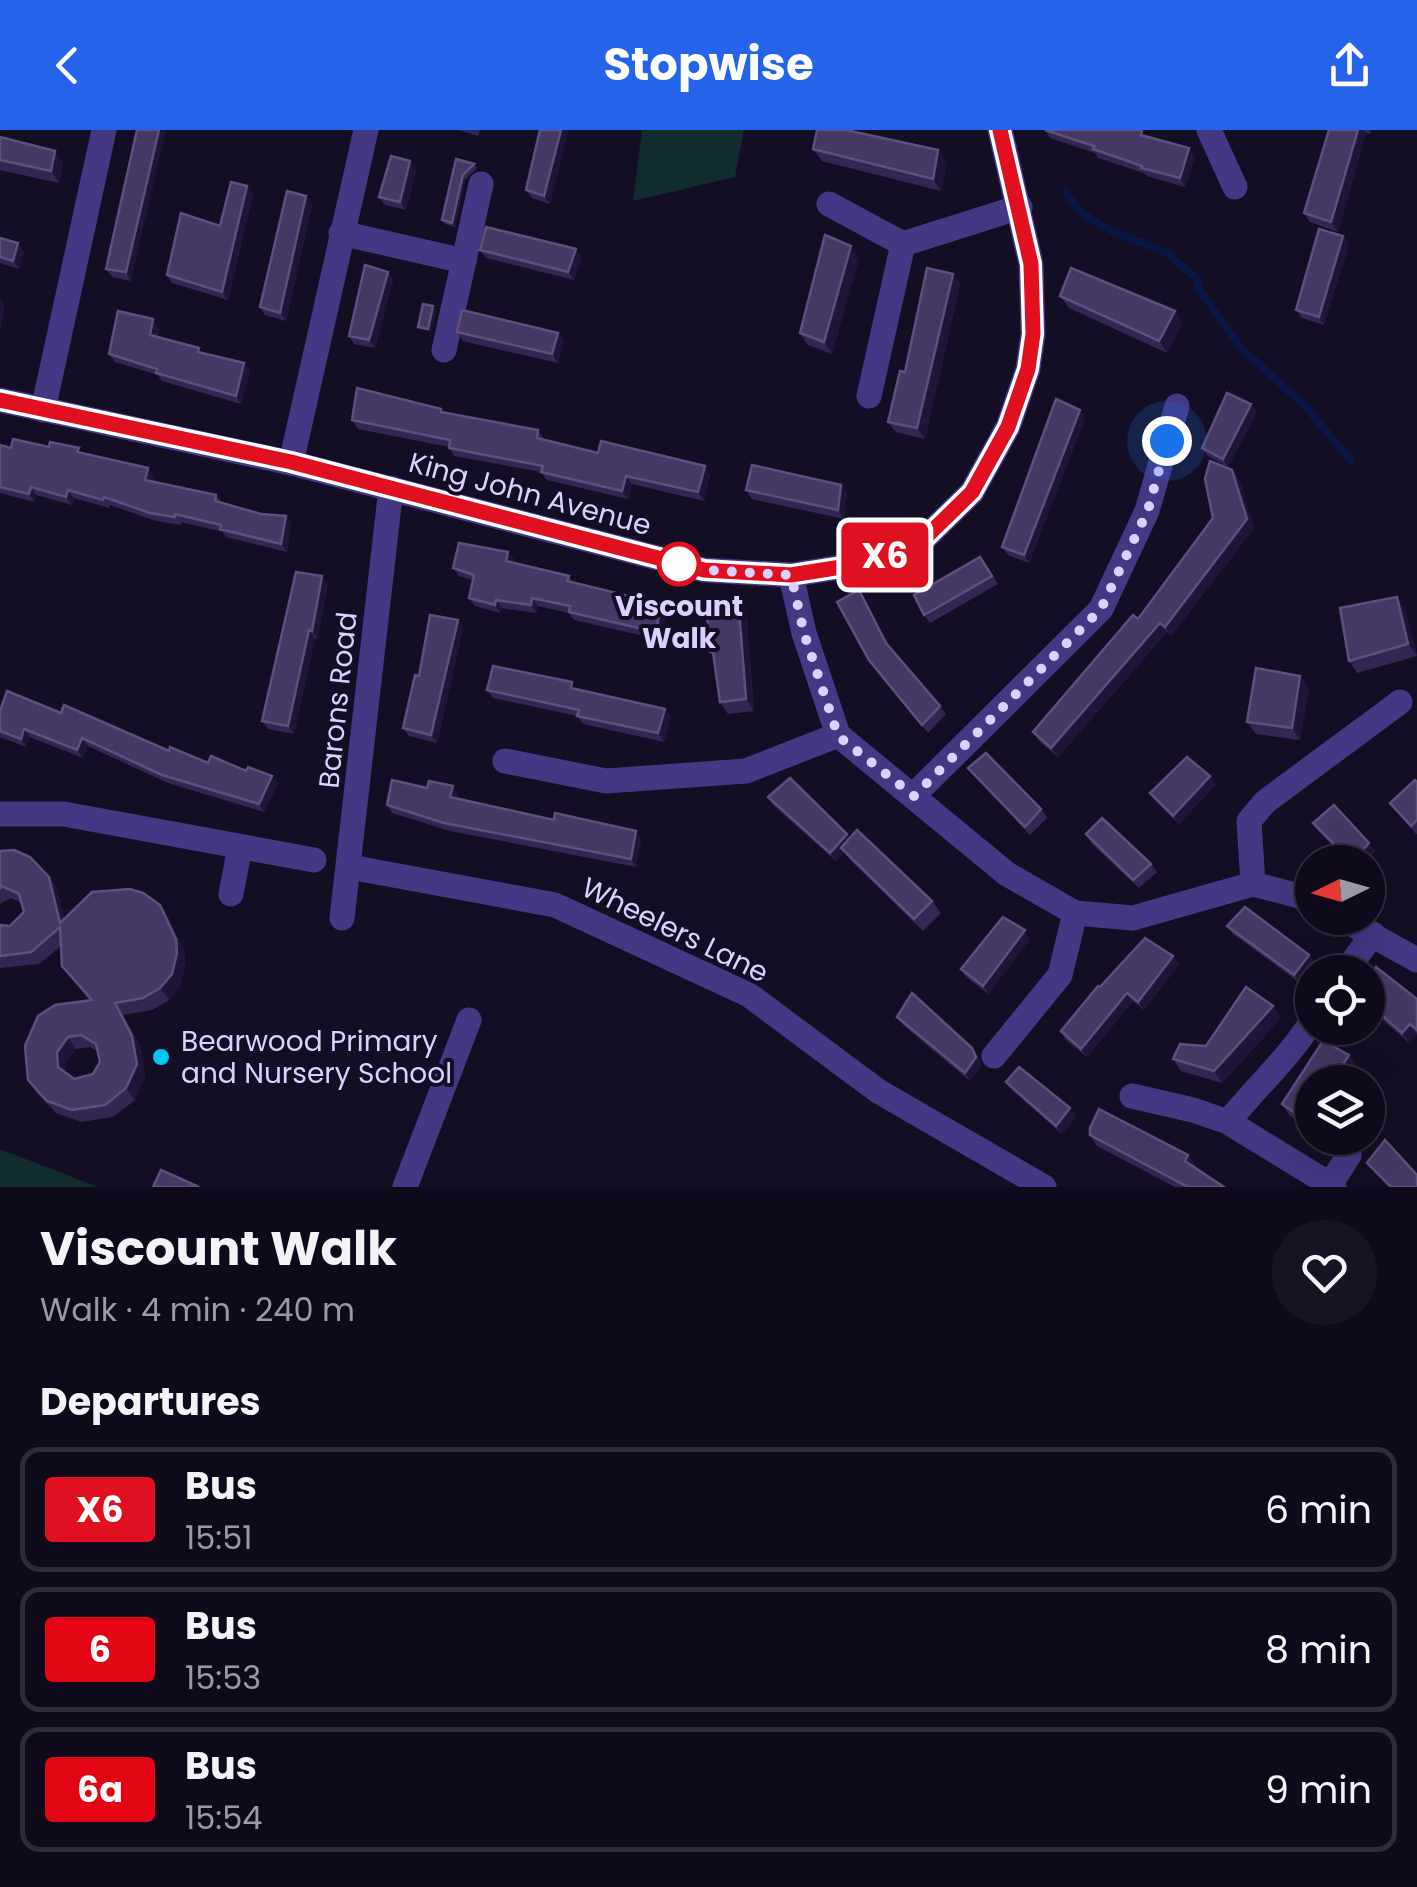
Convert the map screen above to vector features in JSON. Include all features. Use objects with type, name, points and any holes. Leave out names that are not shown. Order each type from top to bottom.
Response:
[{"type":"street","points":[[42,410],[104,130]]},
{"type":"street","points":[[291,462],[366,130]]},
{"type":"street","name":"King John Avenue","points":[[0,400],[291,462],[704,570],[791,575],[860,564],[922,541],[972,492],[1008,427],[1028,369],[1033,334],[1031,264],[1000,130]]},
{"type":"street","points":[[1209,130],[1236,187]]},
{"type":"street","points":[[444,350],[481,184]]},
{"type":"street","points":[[829,204],[903,244],[1020,208]]},
{"type":"street","points":[[341,233],[464,261]]},
{"type":"street","points":[[869,396],[903,244]]},
{"type":"street","points":[[914,796],[1101,609],[1148,510],[1177,406]]},
{"type":"street","name":"Barons Road","points":[[342,918],[391,488]]},
{"type":"street","points":[[791,575],[804,633],[838,736],[1006,874],[1075,913],[1133,918],[1253,884],[1295,895]]},
{"type":"street","points":[[1253,884],[1248,821],[1265,802],[1400,702]]},
{"type":"street","points":[[505,761],[606,781],[746,771],[838,736]]},
{"type":"street","points":[[0,814],[64,814],[314,860]]},
{"type":"street","points":[[231,894],[240,847]]},
{"type":"street","name":"Wheelers Lane","points":[[350,867],[555,905],[749,996],[878,1092],[1044,1187]]},
{"type":"street","points":[[994,1056],[1060,974],[1075,913]]},
{"type":"street","points":[[1375,935],[1417,960]]},
{"type":"street","points":[[405,1187],[468,1020]]},
{"type":"street","points":[[1228,1122],[1268,1073],[1297,1045]]},
{"type":"street","points":[[1132,1096],[1228,1122],[1332,1186],[1349,1155]]},
{"type":"green space","points":[[642,130],[744,130],[735,177],[633,201]]},
{"type":"green space","points":[[0,1149],[98,1187],[0,1187]]},
{"type":"building","points":[[137,130],[159,130],[126,272],[106,269]]},
{"type":"building","points":[[540,130],[561,130],[544,196],[526,190]]},
{"type":"building","points":[[817,130],[846,130],[938,150],[933,179],[813,149]]},
{"type":"building","points":[[1045,130],[1142,130],[1141,135],[1189,148],[1180,178],[1141,168],[1093,149],[1094,146]]},
{"type":"building","points":[[1329,130],[1358,130],[1331,222],[1304,213]]},
{"type":"building","points":[[0,137],[55,151],[51,171],[0,160]]},
{"type":"building","points":[[391,156],[410,161],[400,202],[379,197]]},
{"type":"building","points":[[456,159],[474,164],[463,175],[452,223],[442,220]]},
{"type":"building","points":[[231,182],[247,186],[222,292],[167,275],[181,213],[220,226]]},
{"type":"building","points":[[287,191],[306,196],[280,313],[260,307]]},
{"type":"building","points":[[486,227],[576,249],[568,272],[480,250]]},
{"type":"building","points":[[1319,229],[1343,236],[1319,317],[1296,310]]},
{"type":"building","points":[[825,235],[851,246],[824,342],[800,333]]},
{"type":"building","points":[[0,238],[18,243],[13,261],[0,257]]},
{"type":"building","points":[[365,265],[388,272],[369,340],[349,336]]},
{"type":"building","points":[[927,268],[953,274],[917,428],[888,422],[900,371],[905,372]]},
{"type":"building","points":[[1071,268],[1175,311],[1159,341],[1060,296]]},
{"type":"building","points":[[423,304],[433,306],[428,329],[418,327]]},
{"type":"building","points":[[462,310],[558,333],[552,354],[457,332]]},
{"type":"building","points":[[118,311],[153,319],[150,335],[244,363],[236,396],[156,373],[157,369],[109,354]]},
{"type":"building","points":[[357,388],[441,412],[538,430],[537,438],[598,453],[601,441],[705,466],[698,492],[626,476],[622,491],[541,472],[543,466],[449,448],[450,440],[352,420]]},
{"type":"building","points":[[1227,393],[1251,404],[1223,459],[1202,448]]},
{"type":"building","points":[[1056,399],[1080,410],[1024,555],[1002,547]]},
{"type":"building","points":[[13,439],[49,447],[50,442],[79,448],[77,452],[148,468],[145,480],[216,495],[215,501],[261,514],[286,516],[281,544],[175,514],[150,513],[104,497],[103,500],[68,490],[66,497],[31,487],[29,494],[0,487],[0,445],[11,448]]},
{"type":"building","points":[[1210,461],[1232,470],[1247,519],[1165,627],[1160,623],[1051,748],[1033,732],[1133,615],[1138,619],[1213,518],[1205,479]]},
{"type":"building","points":[[752,465],[841,485],[838,510],[746,490]]},
{"type":"building","points":[[459,543],[508,552],[506,561],[661,604],[656,632],[569,612],[570,606],[532,598],[531,605],[496,600],[495,605],[469,598],[474,575],[453,568]]},
{"type":"building","points":[[980,557],[992,576],[924,615],[914,595]]},
{"type":"building","points":[[296,572],[322,576],[288,726],[262,721]]},
{"type":"building","points":[[859,590],[886,643],[940,706],[922,725],[869,660],[837,602]]},
{"type":"building","points":[[738,597],[746,699],[720,702],[706,603]]},
{"type":"building","points":[[1397,597],[1408,644],[1349,661],[1340,608]]},
{"type":"building","points":[[430,615],[458,620],[431,735],[403,728],[415,675],[419,676]]},
{"type":"building","points":[[493,666],[572,682],[571,688],[665,709],[658,733],[577,716],[579,710],[487,690]]},
{"type":"building","points":[[1256,668],[1300,676],[1292,728],[1247,722]]},
{"type":"building","points":[[7,691],[61,713],[64,705],[169,751],[170,747],[208,763],[211,756],[246,771],[248,767],[272,776],[259,804],[162,775],[82,738],[77,750],[24,729],[21,739],[0,731],[0,711]]},
{"type":"building","points":[[986,753],[1041,809],[1025,827],[968,768]]},
{"type":"building","points":[[1187,757],[1210,776],[1173,816],[1150,793]]},
{"type":"building","points":[[790,778],[847,834],[830,853],[768,797]]},
{"type":"building","points":[[392,780],[427,788],[429,781],[453,786],[450,797],[554,820],[555,813],[636,831],[631,859],[444,823],[387,805]]},
{"type":"building","points":[[1415,780],[1417,820],[1411,826],[1390,803]]},
{"type":"building","points":[[1334,805],[1369,843],[1335,845],[1313,823]]},
{"type":"building","points":[[1102,818],[1151,864],[1133,880],[1086,834]]},
{"type":"building","points":[[857,830],[932,901],[914,919],[841,848]]},
{"type":"building","points":[[14,850],[30,857],[49,877],[60,923],[92,892],[130,889],[160,905],[176,939],[172,974],[160,988],[143,998],[115,1003],[132,1036],[137,1064],[126,1088],[105,1105],[72,1110],[47,1101],[28,1080],[25,1046],[38,1016],[55,1005],[92,1000],[62,966],[60,927],[31,952],[0,956],[0,925],[10,926],[24,912],[19,894],[0,888],[0,851]],"holes":[[[81,1035],[96,1044],[100,1062],[93,1074],[74,1079],[58,1067],[57,1052],[68,1037]]]},
{"type":"building","points":[[1245,907],[1309,955],[1295,955],[1294,975],[1227,926]]},
{"type":"building","points":[[1003,917],[1025,930],[983,986],[961,969]]},
{"type":"building","points":[[1145,938],[1173,956],[1138,1002],[1127,993],[1081,1049],[1061,1031]]},
{"type":"building","points":[[1385,974],[1417,999],[1417,1030],[1410,1024],[1402,1033],[1385,1018]]},
{"type":"building","points":[[1246,987],[1273,1006],[1214,1071],[1173,1059],[1180,1044],[1206,1046]]},
{"type":"building","points":[[912,993],[972,1048],[976,1057],[965,1073],[897,1017]]},
{"type":"building","points":[[1320,1045],[1330,1045],[1349,1055],[1343,1065],[1307,1065]]},
{"type":"building","points":[[1019,1067],[1070,1108],[1056,1126],[1006,1082]]},
{"type":"building","points":[[1295,1084],[1295,1113],[1282,1104]]},
{"type":"building","points":[[1099,1109],[1188,1155],[1185,1161],[1224,1187],[1188,1187],[1090,1135]]},
{"type":"building","points":[[1385,1140],[1417,1175],[1417,1187],[1391,1187],[1367,1163],[1373,1155],[1385,1155]]},
{"type":"building","points":[[161,1170],[199,1187],[153,1187]]},
{"type":"waterway","points":[[1066,191],[1085,215],[1170,254],[1198,279],[1199,289],[1241,348],[1303,404],[1351,460]]},
{"type":"bus line","name":"X6","points":[[0,400],[291,462],[704,570],[791,575],[860,564],[922,541],[972,492],[1008,427],[1028,369],[1033,334],[1031,264],[1000,130]]},
{"type":"place","name":"Viscount Walk","points":[[679,564]]},
{"type":"place","name":"Bearwood Primary and Nursery School","points":[[161,1057]]},
{"type":"route","points":[[679,564],[670,562],[704,570],[791,575],[804,633],[838,736],[914,796],[1101,609],[1148,510],[1167,441]]}]
